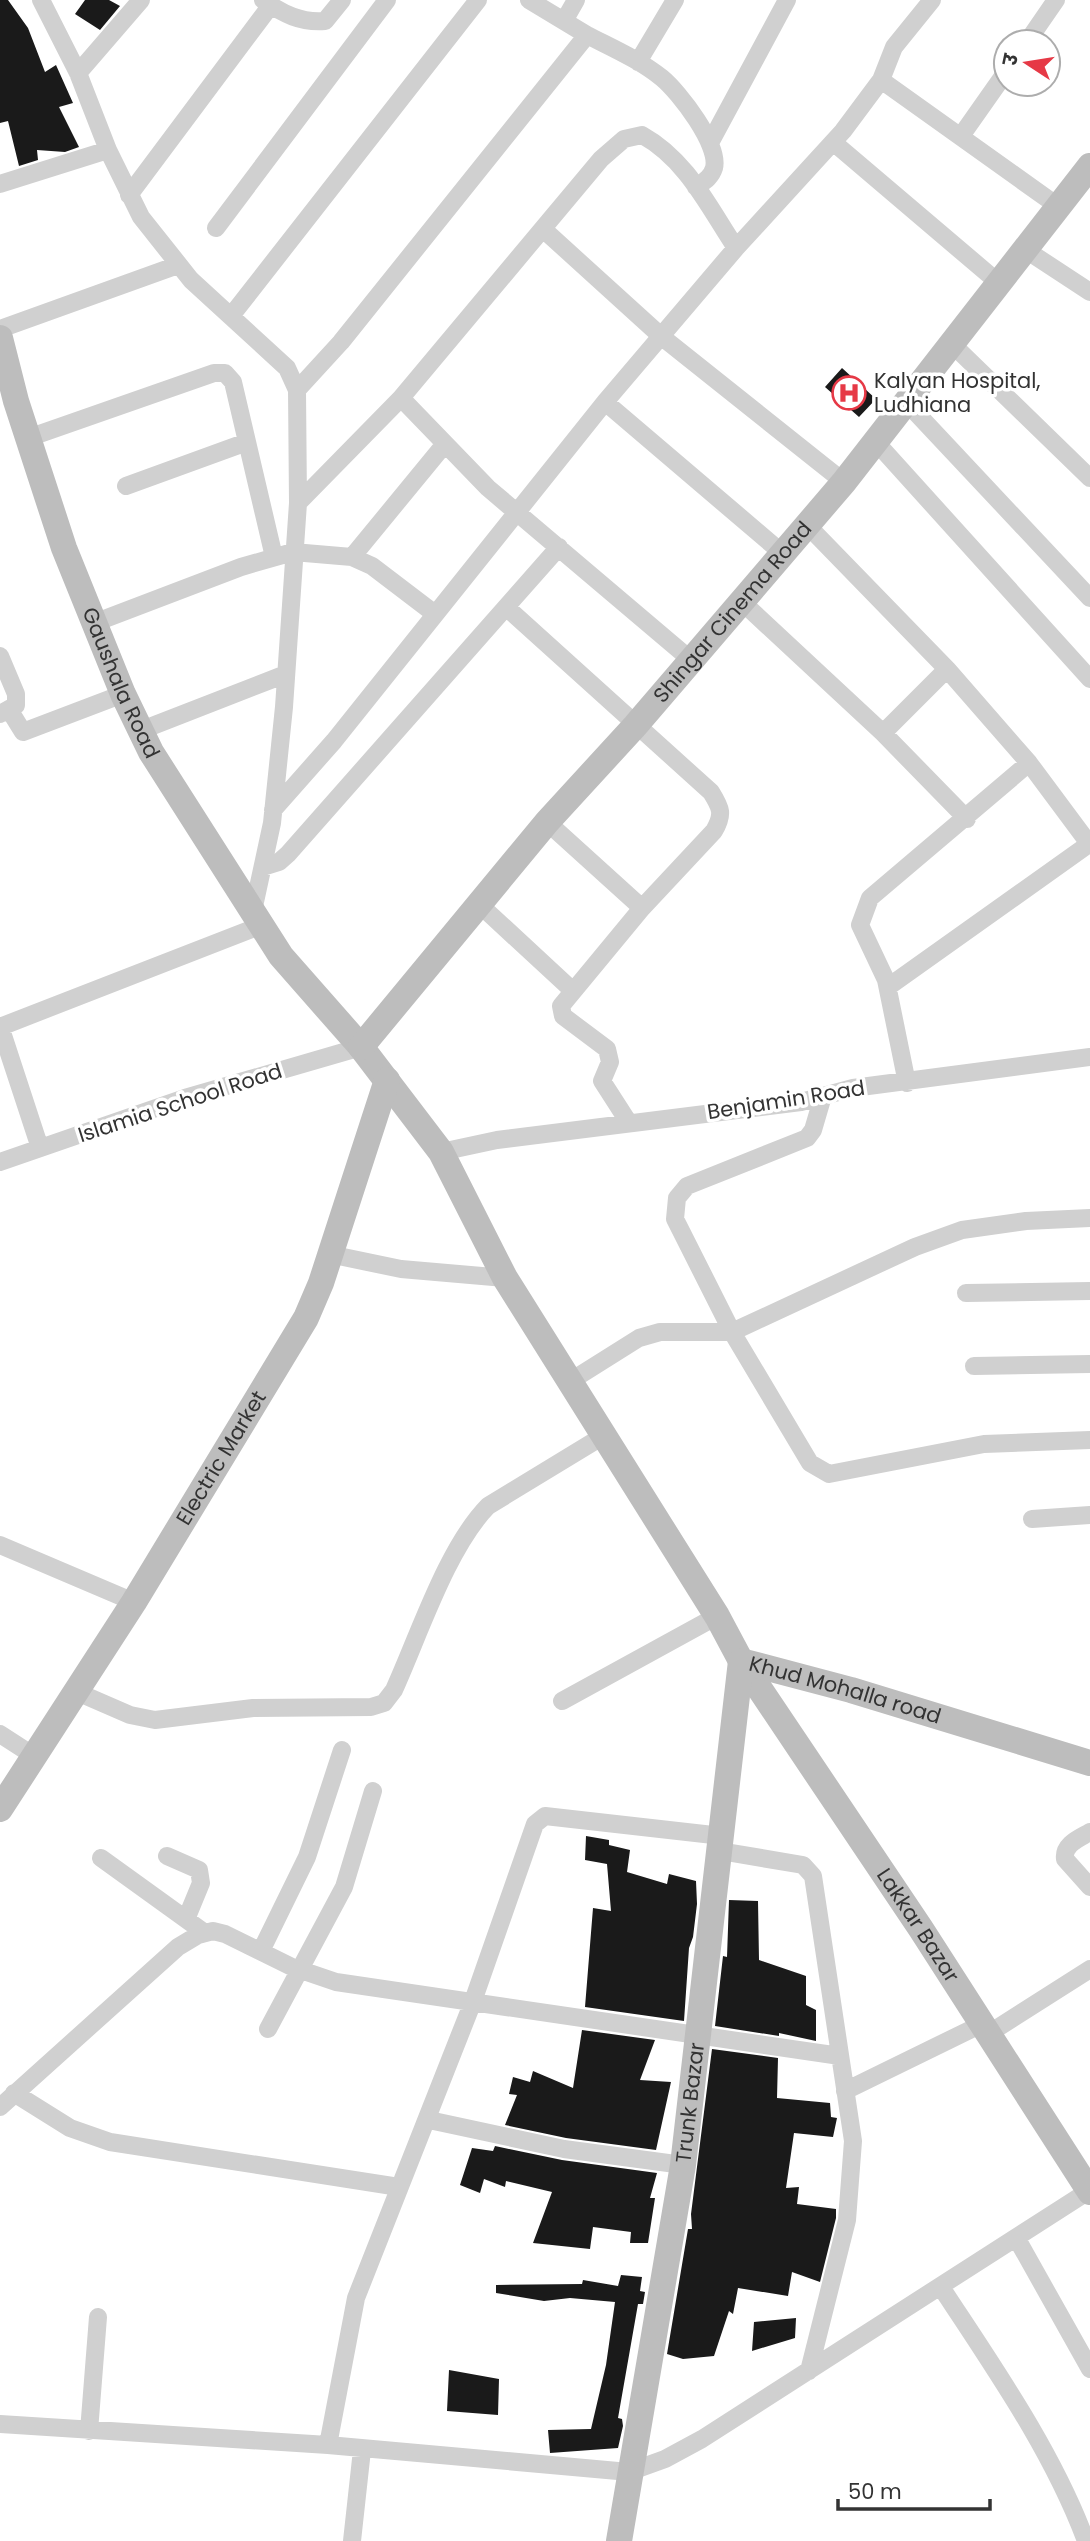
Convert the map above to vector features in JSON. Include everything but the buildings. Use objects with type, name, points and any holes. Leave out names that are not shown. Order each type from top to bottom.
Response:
[{"type":"street","points":[[40,1147],[0,1027],[258,918],[273,810],[298,503],[297,390],[288,368],[178,265],[141,217],[108,150],[78,73],[41,0]]},
{"type":"street","points":[[78,73],[141,0]]},
{"type":"street","points":[[129,195],[267,3],[296,19],[311,22],[325,21],[342,0]]},
{"type":"street","points":[[216,228],[387,0]]},
{"type":"street","points":[[231,316],[478,0]]},
{"type":"street","points":[[530,0],[638,62],[671,86],[710,143],[714,167],[706,180],[696,187]]},
{"type":"street","points":[[564,21],[576,0]]},
{"type":"street","points":[[638,62],[675,0]]},
{"type":"street","points":[[710,143],[787,0]]},
{"type":"street","points":[[273,810],[334,741],[606,402],[736,248],[832,142],[881,80],[894,47],[932,0]]},
{"type":"street","points":[[1037,28],[1056,0]]},
{"type":"street","points":[[297,390],[358,321],[587,35]]},
{"type":"street","points":[[881,80],[1059,206]]},
{"type":"street","points":[[961,136],[992,92]]},
{"type":"street","points":[[298,503],[401,398],[601,159],[632,135],[642,135],[673,156],[736,248]]},
{"type":"street","points":[[832,142],[1000,284]]},
{"type":"street","points":[[0,184],[108,150]]},
{"type":"street","name":"Shingar Cinema Road","points":[[361,1047],[547,822],[635,726],[781,552],[844,482],[1090,166]]},
{"type":"street","points":[[543,229],[662,337],[844,482]]},
{"type":"street","points":[[1026,250],[1090,292]]},
{"type":"street","points":[[0,329],[178,265]]},
{"type":"street","name":"Gaushala Road","points":[[0,338],[8,407],[28,438],[64,548],[123,694],[151,752],[281,956],[310,993],[361,1047],[441,1152],[505,1278]]},
{"type":"street","points":[[953,345],[1090,478]]},
{"type":"street","points":[[28,438],[221,372],[233,382],[274,557]]},
{"type":"street","points":[[401,398],[444,445],[516,512],[691,660]]},
{"type":"street","points":[[606,402],[781,552]]},
{"type":"street","points":[[907,402],[1090,598]]},
{"type":"street","points":[[875,441],[1090,679]]},
{"type":"street","points":[[126,486],[247,442]]},
{"type":"street","points":[[352,557],[444,445]]},
{"type":"street","points":[[806,524],[947,668],[1029,763],[1090,845],[888,987]]},
{"type":"street","points":[[263,867],[279,862],[288,854],[559,547]]},
{"type":"street","points":[[94,623],[293,552],[352,557],[372,566],[435,614]]},
{"type":"street","points":[[741,601],[883,733],[967,819]]},
{"type":"street","points":[[506,607],[711,792],[721,807],[722,817],[714,831],[642,908],[561,1006],[563,1016],[607,1049],[610,1062],[602,1081],[629,1123]]},
{"type":"street","points":[[0,656],[16,694],[16,705],[5,712],[23,732],[123,694]]},
{"type":"street","points":[[883,733],[947,668]]},
{"type":"street","points":[[142,730],[286,674]]},
{"type":"street","points":[[907,1083],[888,987],[863,938],[860,925],[864,910],[870,898],[967,819],[1029,763]]},
{"type":"street","points":[[547,822],[642,908]]},
{"type":"street","points":[[479,904],[572,990]]},
{"type":"street","name":"Islamia School Road","points":[[0,1162],[186,1098],[361,1047]]},
{"type":"street","name":"Benjamin Road","points":[[441,1152],[497,1140],[823,1096],[853,1088],[1090,1058]]},
{"type":"street","name":"Electric Market","points":[[0,1809],[134,1602],[306,1318],[387,1080]]},
{"type":"street","points":[[823,1096],[813,1130],[807,1138],[687,1186],[677,1198],[675,1219],[732,1332],[810,1463],[823,1472],[984,1444],[1090,1440]]},
{"type":"street","points":[[569,1382],[629,1343],[650,1335],[732,1332],[915,1247],[962,1230],[1026,1221],[1090,1218]]},
{"type":"street","points":[[329,1254],[401,1269],[505,1278]]},
{"type":"street","name":"Khud Mohalla road","points":[[505,1278],[717,1616],[741,1661],[851,1690],[970,1729],[1090,1763]]},
{"type":"street","points":[[966,1293],[1090,1291]]},
{"type":"street","points":[[974,1366],[1090,1364]]},
{"type":"street","points":[[77,1692],[130,1715],[155,1720],[253,1708],[371,1707],[384,1703],[394,1690],[460,1545],[479,1515],[488,1506],[603,1436]]},
{"type":"street","points":[[1032,1519],[1090,1515]]},
{"type":"street","points":[[0,1545],[134,1602]]},
{"type":"street","points":[[562,1701],[717,1616]]},
{"type":"street","name":"Trunk Bazar","points":[[620,2541],[629,2472],[683,2165],[741,1661]]},
{"type":"street","name":"Lakkar Bazar","points":[[741,1661],[1090,2191]]},
{"type":"street","points":[[0,1734],[34,1756]]},
{"type":"street","points":[[261,1951],[307,1857],[342,1751]]},
{"type":"street","points":[[268,2029],[344,1887],[373,1790]]},
{"type":"street","points":[[328,2445],[356,2298],[399,2187],[429,2120],[539,1819],[545,1816],[721,1844],[803,1865],[813,1876],[853,2141],[849,2204],[809,2371]]},
{"type":"street","points":[[1090,1832],[1069,1845],[1065,1853],[1065,1859],[1090,1887]]},
{"type":"street","points":[[167,1856],[199,1870],[201,1883],[187,1917]]},
{"type":"street","points":[[101,1858],[187,1917],[205,1933]]},
{"type":"street","points":[[0,2107],[178,1947],[205,1933],[225,1934],[299,1970],[336,1982],[840,2056]]},
{"type":"street","points":[[845,2091],[985,2029],[1090,1969]]},
{"type":"street","points":[[14,2093],[60,2123],[110,2142],[399,2187]]},
{"type":"street","points":[[429,2120],[564,2150],[683,2165]]},
{"type":"street","points":[[0,2424],[328,2445],[629,2472],[665,2459],[702,2439],[1090,2191]]},
{"type":"street","points":[[1017,2239],[1090,2370]]},
{"type":"street","points":[[942,2287],[1031,2429],[1066,2492],[1086,2541]]},
{"type":"street","points":[[89,2431],[98,2317]]},
{"type":"street","points":[[352,2541],[362,2450]]},
{"type":"place","name":"Kalyan Hospital, Ludhiana","points":[[849,393]]}]
